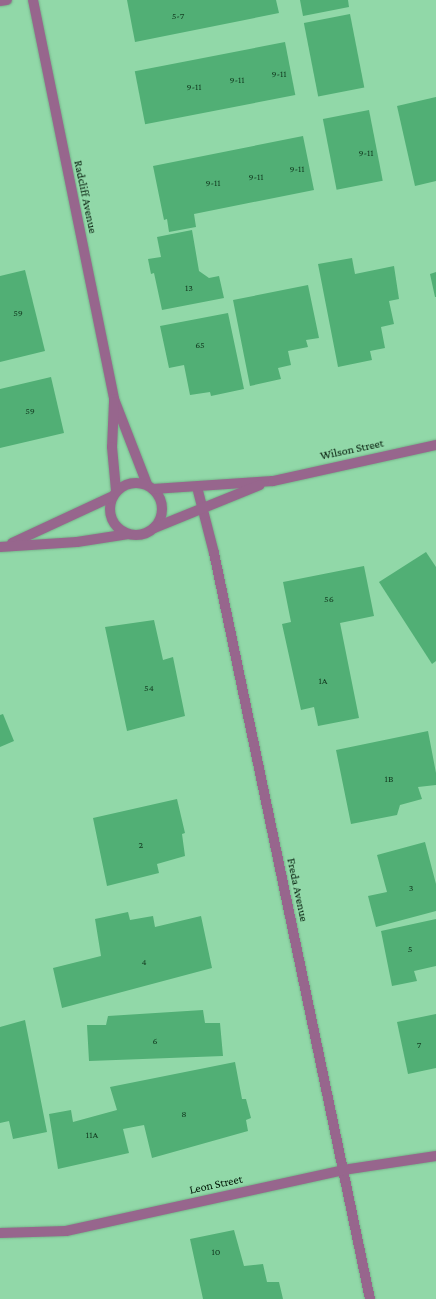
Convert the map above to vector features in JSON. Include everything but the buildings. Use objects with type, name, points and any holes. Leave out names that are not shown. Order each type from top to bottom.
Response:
[{"type":"street","points":[[0,1],[7,0]]},
{"type":"street","name":"Radcliff Avenue","points":[[33,0],[114,399],[150,486]]},
{"type":"street","name":"Radcliff Avenue","points":[[114,399],[112,447],[114,494]]},
{"type":"street","name":"Wilson Street","points":[[150,486],[197,487],[273,480],[436,445]]},
{"type":"street","name":"Wilson Street","points":[[154,528],[273,480]]},
{"type":"street","points":[[131,482],[150,486],[162,504],[162,512],[154,528],[142,535],[128,534],[77,542],[3,546],[114,494],[131,482]]},
{"type":"street","name":"Freda Avenue","points":[[197,487],[214,553],[370,1299]]},
{"type":"street","points":[[114,494],[110,515],[120,530],[128,534]]},
{"type":"street","name":"Leon Street","points":[[0,1233],[66,1231],[343,1170],[436,1156]]}]
